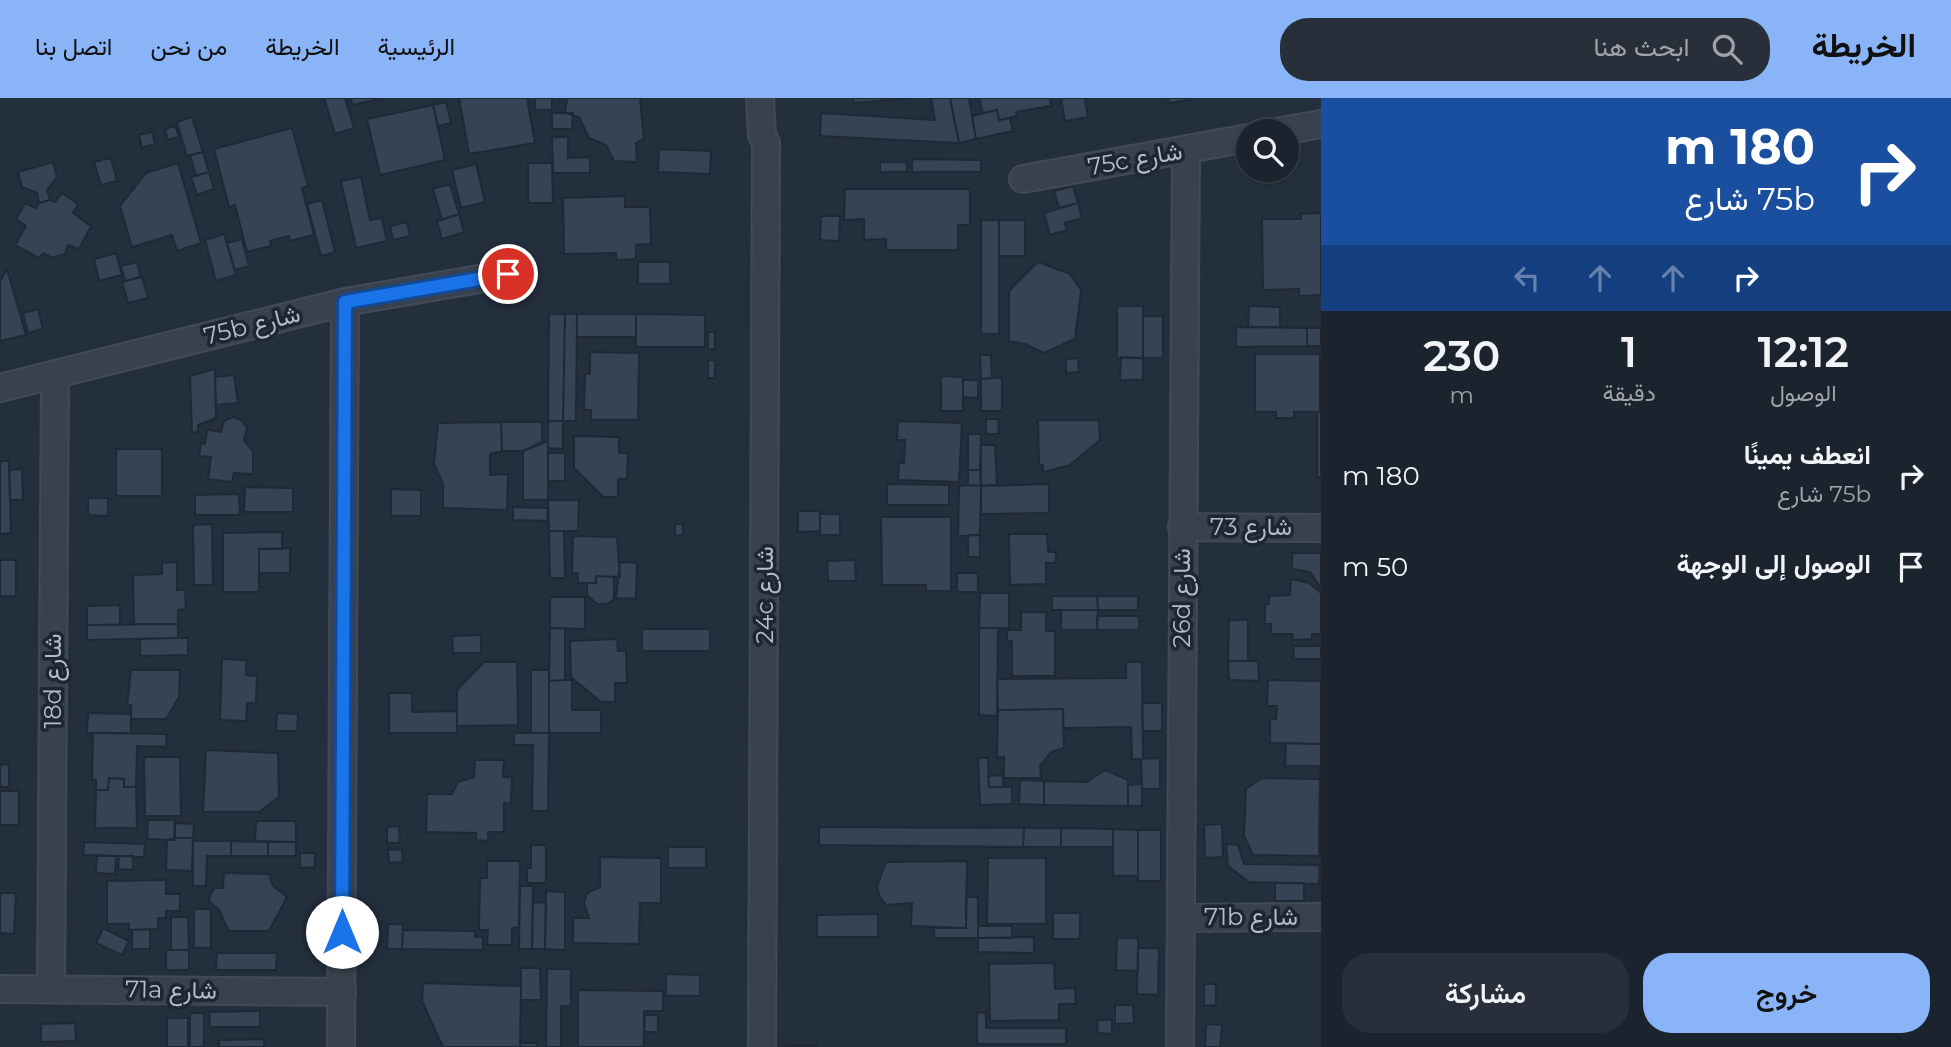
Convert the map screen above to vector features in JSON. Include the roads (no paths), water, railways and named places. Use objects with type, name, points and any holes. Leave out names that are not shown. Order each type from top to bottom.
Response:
[{"type":"street","name":"24c شارع","points":[[760,98],[762,135],[766,143],[762,1047]]},
{"type":"street","name":"24c شارع","points":[[766,143],[770,137],[772,98]]},
{"type":"street","points":[[1299,128],[1321,124]]},
{"type":"street","name":"75c شارع","points":[[1023,179],[1236,140]]},
{"type":"street","name":"26d شارع","points":[[1180,1047],[1186,149]]},
{"type":"street","name":"75b شارع","points":[[0,388],[345,302],[508,274]]},
{"type":"street","points":[[341,1047],[345,302]]},
{"type":"street","name":"18d شارع","points":[[51,989],[54,374]]},
{"type":"street","name":"شارع 73","points":[[1182,527],[1321,528]]},
{"type":"street","name":"71b شارع","points":[[1181,918],[1321,917]]},
{"type":"street","name":"71a شارع","points":[[0,989],[342,992]]}]
